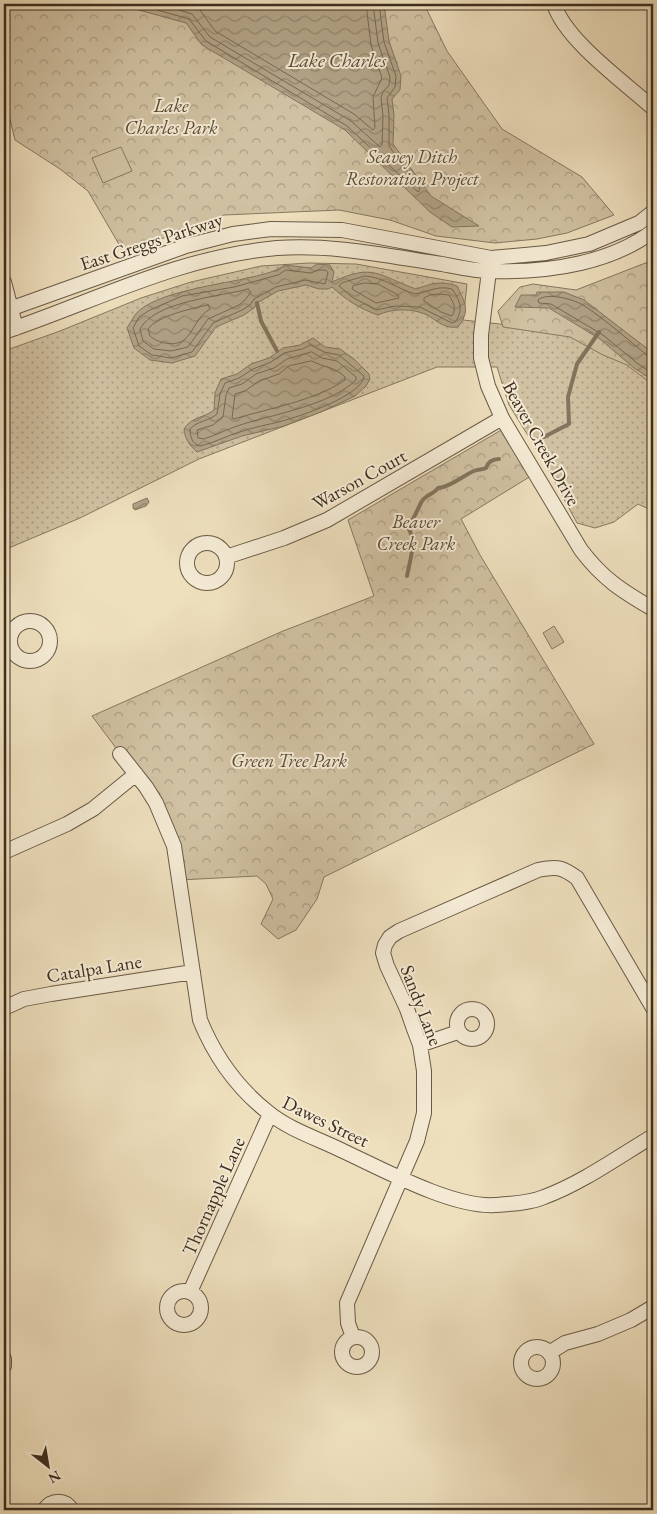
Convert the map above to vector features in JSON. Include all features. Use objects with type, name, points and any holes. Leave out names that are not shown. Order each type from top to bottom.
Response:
[{"type":"street","points":[[554,4],[562,21],[586,49],[653,108]]},
{"type":"street","points":[[490,265],[589,244],[639,223],[653,212]]},
{"type":"street","name":"East Greggs Parkway","points":[[7,310],[186,246],[233,234],[262,230],[311,228],[342,230],[490,265]]},
{"type":"street","points":[[490,265],[528,271],[556,269],[594,260],[628,246],[653,231]]},
{"type":"street","name":"East Greggs Parkway","points":[[10,330],[151,276],[206,260],[253,251],[308,247],[344,249],[490,265]]},
{"type":"street","name":"Beaver Creek Drive","points":[[490,265],[481,335],[481,358],[488,386],[502,418],[581,550],[606,578],[625,593],[653,609]]},
{"type":"street","points":[[4,282],[10,330]]},
{"type":"street","name":"Warson Court","points":[[226,557],[284,538],[327,520],[502,418]]},
{"type":"street","name":"Dawes Street","points":[[120,754],[156,803],[174,846],[200,1020],[206,1036],[220,1062],[243,1090],[270,1114],[296,1129],[429,1190],[465,1202],[494,1206],[542,1198],[565,1188],[653,1136]]},
{"type":"street","points":[[4,852],[67,824],[93,809],[136,774]]},
{"type":"street","name":"Sandy Lane","points":[[353,1337],[348,1323],[347,1303],[417,1141],[424,1114],[424,1071],[420,1045],[383,953],[390,937],[538,870],[551,867],[567,870],[577,878],[653,1008]]},
{"type":"street","name":"Catalpa Lane","points":[[4,1008],[24,999],[193,972]]},
{"type":"street","points":[[420,1045],[458,1032]]},
{"type":"street","name":"Thornapple Lane","points":[[190,1292],[270,1114]]},
{"type":"street","points":[[549,1353],[565,1343],[598,1334],[631,1320],[653,1307]]},
{"type":"street","points":[[4,1359],[4,1366]]},
{"type":"street","points":[[44,1510],[49,1504],[58,1501],[68,1504],[72,1510]]},
{"type":"green space","name":"Lake Charles Park","points":[[4,4],[424,4],[447,51],[502,129],[582,177],[614,215],[567,233],[537,239],[495,243],[436,236],[390,220],[339,210],[224,215],[124,253],[88,191],[60,169],[15,140],[8,111],[4,109]]},
{"type":"green space","points":[[121,147],[132,171],[103,183],[92,158]]},
{"type":"green space","points":[[648,262],[653,266],[653,385],[627,365],[603,355],[570,337],[503,327],[498,311],[520,287],[533,284],[576,290]]},
{"type":"green space","points":[[309,263],[356,264],[467,284],[463,320],[600,339],[653,380],[653,511],[638,504],[614,522],[595,528],[577,523],[542,458],[509,405],[497,367],[437,367],[199,459],[80,518],[4,550],[4,351],[60,331],[141,298],[191,282],[261,266]]},
{"type":"green space","name":"Green Tree Park","points":[[508,426],[531,476],[461,519],[480,555],[594,744],[324,877],[317,899],[296,930],[278,939],[261,924],[273,899],[266,884],[257,876],[179,880],[174,846],[125,760],[92,716],[283,631],[374,596],[348,520]]},
{"type":"green space","points":[[554,626],[564,642],[552,649],[543,633]]},
{"type":"water","name":"Lake Charles","points":[[117,4],[384,4],[389,41],[401,76],[400,90],[392,99],[394,115],[393,144],[431,196],[479,226],[452,227],[430,212],[345,130],[202,45],[186,23]]},
{"type":"water","points":[[317,264],[330,265],[334,272],[332,282],[346,276],[367,272],[375,273],[416,289],[431,284],[451,284],[457,286],[466,311],[458,327],[450,327],[417,311],[390,311],[378,315],[353,303],[332,287],[319,289],[306,285],[278,291],[257,303],[254,308],[244,315],[216,327],[195,356],[172,363],[150,360],[134,348],[127,328],[135,315],[144,307],[157,300],[189,290],[265,274],[285,265],[311,268]]},
{"type":"water","points":[[537,292],[564,292],[584,300],[653,353],[653,380],[634,368],[600,339],[549,308],[515,307],[521,295],[536,295]]},
{"type":"water","points":[[313,338],[325,347],[340,349],[354,359],[369,374],[370,379],[366,386],[355,396],[321,412],[284,426],[242,436],[197,452],[192,447],[186,439],[184,429],[190,422],[214,410],[215,393],[221,379],[237,374],[251,364],[269,358],[283,348],[300,345]]},
{"type":"water","points":[[147,498],[149,502],[146,506],[135,510],[133,508],[133,504]]},
{"type":"waterway","points":[[257,303],[261,321],[277,351]]},
{"type":"waterway","points":[[542,438],[569,424],[568,397],[577,364],[599,332]]},
{"type":"waterway","points":[[407,576],[412,545],[411,533],[408,527],[422,501],[438,488],[452,484],[474,471],[486,468],[491,461],[499,459]]},
{"type":"park label","name":"Seavey Ditch Restoration Project","points":[[412,167]]},
{"type":"park label","name":"Beaver Creek Park","points":[[416,532]]}]
